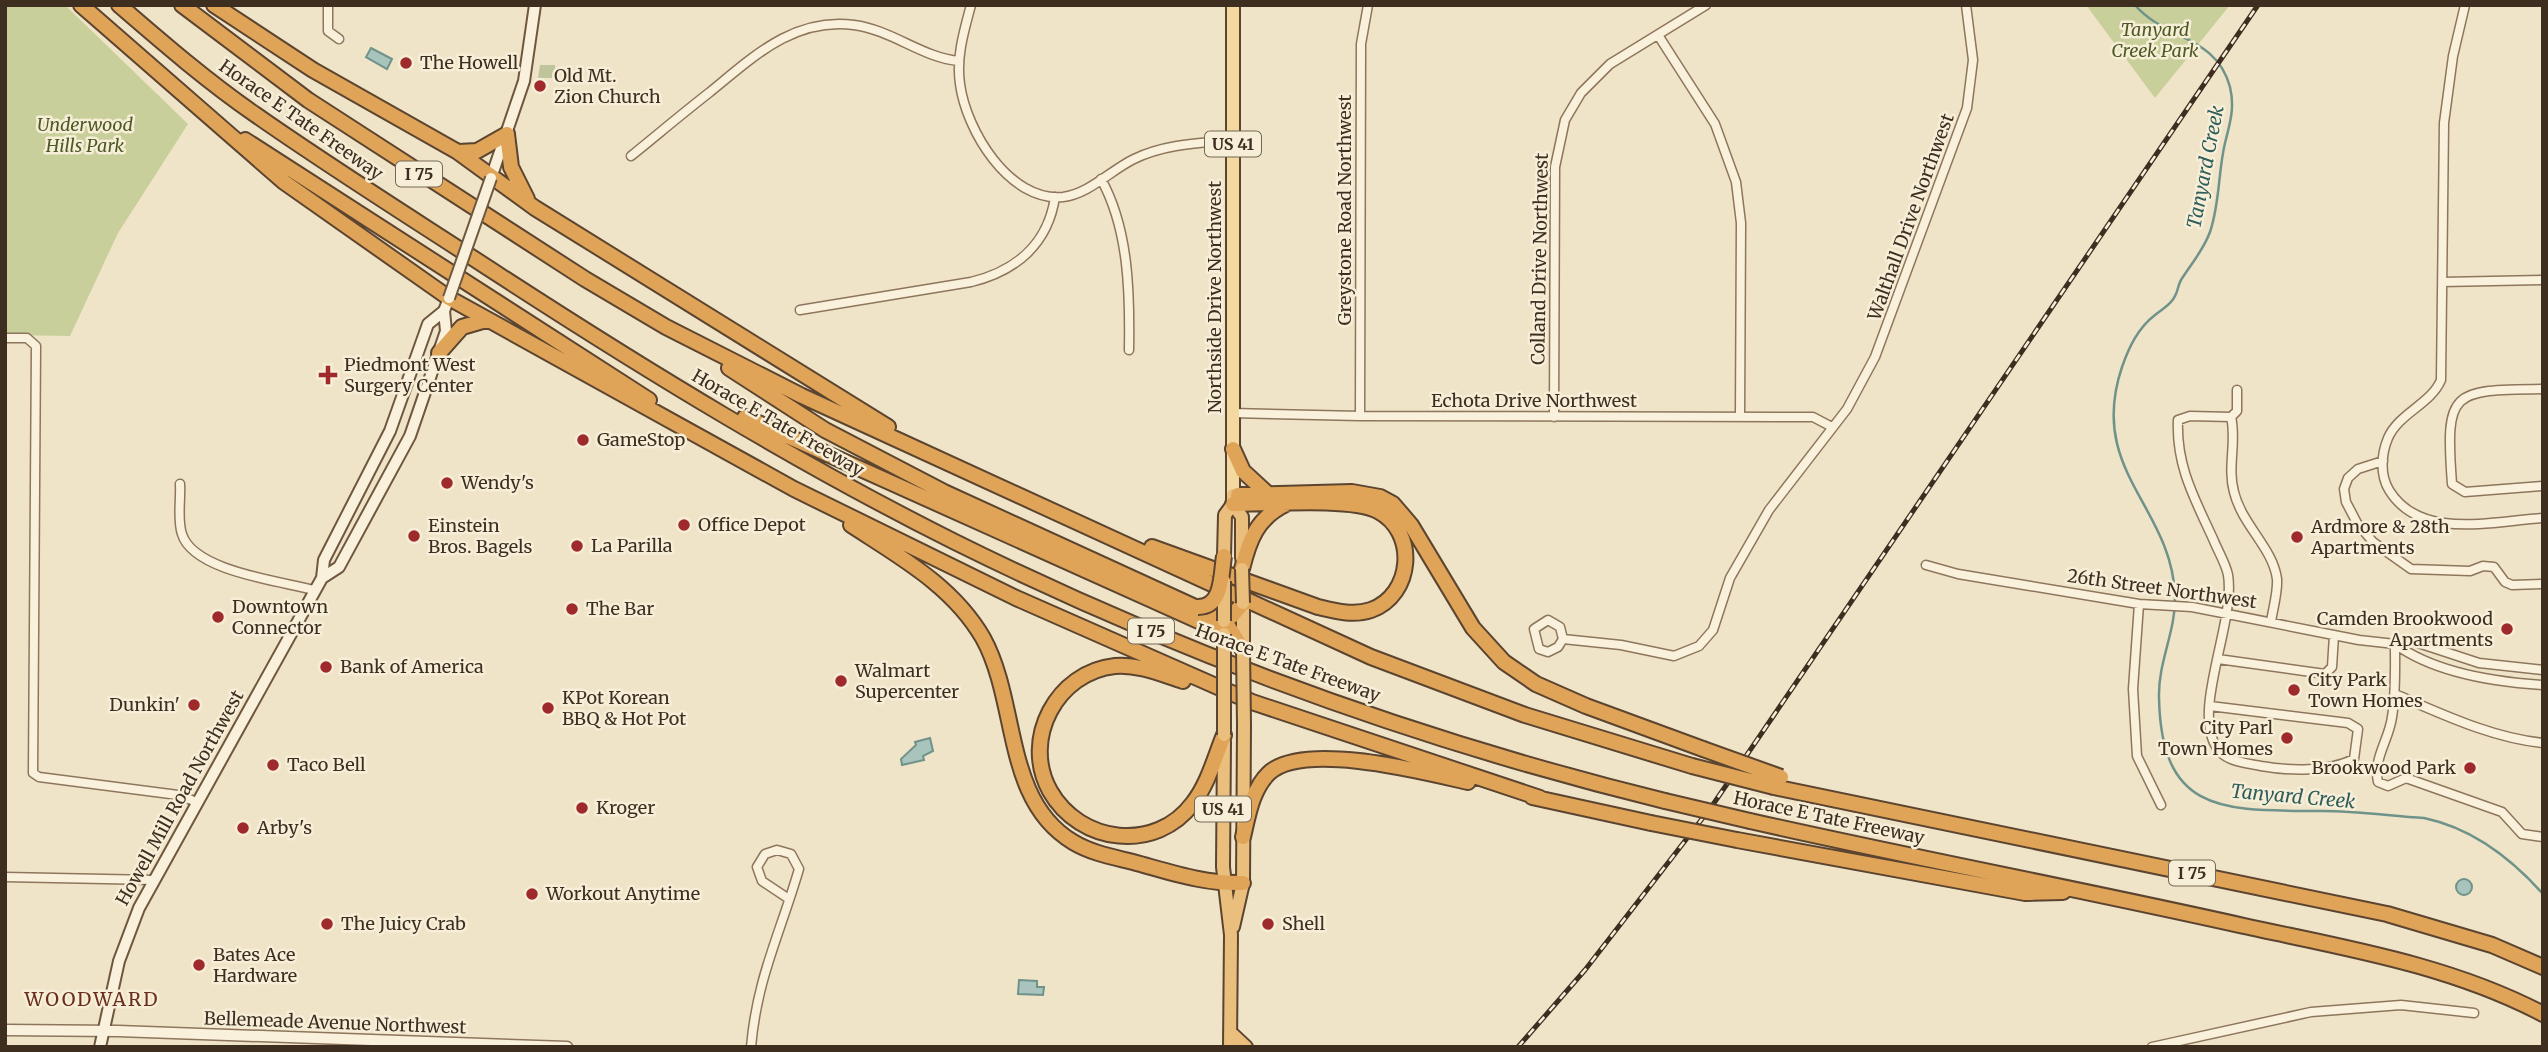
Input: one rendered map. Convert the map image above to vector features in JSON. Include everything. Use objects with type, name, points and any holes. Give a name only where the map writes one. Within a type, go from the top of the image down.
[{"type":"highway","points":[[81,5],[284,182],[446,304],[486,320],[794,489],[1016,598],[1252,702]]},
{"type":"highway","name":"Horace E Tate Freeway","points":[[119,5],[254,114],[580,328],[671,383],[816,469],[958,543],[1213,657],[1439,738],[1665,801],[2390,958],[2487,989],[2543,1014]]},
{"type":"highway","name":"Horace E Tate Freeway","points":[[182,5],[259,66],[352,131],[585,279],[666,327],[802,396],[1371,657],[1525,715],[1692,766],[1778,782],[1835,800],[2387,914],[2479,940],[2543,967]]},
{"type":"highway","points":[[214,5],[313,70],[458,152],[535,208],[697,311],[949,464]]},
{"type":"highway","points":[[201,110],[755,467]]},
{"type":"highway","points":[[458,152],[477,151],[507,134],[515,179],[535,208]]},
{"type":"highway","points":[[439,353],[461,327],[486,320]]},
{"type":"highway","points":[[666,327],[825,430],[944,492],[1198,607],[1243,650]]},
{"type":"highway","points":[[671,383],[831,457],[1220,627]]},
{"type":"highway","points":[[1233,449],[1243,471],[1268,494]]},
{"type":"highway","points":[[794,489],[931,579],[964,611],[984,640],[997,669],[1028,792],[1040,813],[1056,830],[1094,852],[1207,882],[1242,883]]},
{"type":"highway","points":[[1233,500],[1268,494],[1366,493],[1393,504],[1411,525],[1473,628],[1504,662],[1536,684],[1586,706],[1703,749],[1778,782]]},
{"type":"highway","points":[[1036,504],[1318,607],[1353,613],[1368,611],[1381,605],[1395,592],[1404,575],[1406,555],[1400,535],[1386,516],[1364,506],[1233,500]]},
{"type":"highway","name":"Northside Drive Northwest","points":[[1230,1047],[1231,935],[1223,883],[1224,735],[1220,627],[1225,515],[1233,500]]},
{"type":"highway","name":"Northside Drive Northwest","points":[[1233,500],[1242,517],[1244,551]]},
{"type":"highway","points":[[1242,569],[1244,551],[1254,531],[1265,517],[1287,504]]},
{"type":"highway","points":[[1198,607],[1207,606],[1215,600],[1224,550]]},
{"type":"highway","name":"Northside Drive Northwest","points":[[1231,935],[1242,883],[1242,569]]},
{"type":"highway","points":[[1220,627],[1243,603]]},
{"type":"highway","points":[[1224,735],[1194,803],[1181,816],[1148,834],[1110,835],[1076,820],[1060,806],[1043,773],[1040,738],[1050,710],[1076,681],[1113,667],[1140,668],[1252,702],[1540,798]]},
{"type":"highway","points":[[1243,837],[1249,811],[1262,780],[1270,772],[1293,761],[1320,759],[1386,765],[1651,823],[2025,893],[2086,891]]},
{"type":"highway","points":[[1230,1032],[1246,1047]]},
{"type":"main road","name":"Howell Mill Road Northwest","points":[[100,1047],[127,932],[314,590],[322,578],[339,566],[410,436],[446,331],[446,304],[524,81],[535,5]]},
{"type":"main road","name":"Northside Drive Northwest","points":[[1233,5],[1233,500]]},
{"type":"main road","name":"Howell Mill Road Northwest","points":[[322,578],[324,560],[390,430],[428,324],[446,304]]},
{"type":"street","points":[[328,5],[328,31],[339,40]]},
{"type":"street","points":[[971,5],[959,61],[964,106],[986,152],[1018,182],[1040,194],[1055,197],[1077,193],[1132,160],[1161,149],[1233,140]]},
{"type":"street","name":"Greystone Road Northwest","points":[[1360,416],[1361,44],[1368,5]]},
{"type":"street","name":"Colland Drive Northwest","points":[[1554,417],[1555,167],[1559,136],[1572,106],[1590,82],[1610,64],[1706,5]]},
{"type":"street","name":"Walthall Drive Northwest","points":[[1563,639],[1621,645],[1665,656],[1683,654],[1699,646],[1713,630],[1730,578],[1769,510],[1832,427],[1871,366],[1960,133],[1970,92],[1973,60],[1966,5]]},
{"type":"street","points":[[2465,5],[2453,56],[2444,123],[2441,380],[2435,390],[2396,425],[2388,438],[2383,461],[2386,484],[2406,509],[2425,520],[2445,524],[2543,518]]},
{"type":"street","points":[[631,156],[763,48],[804,29],[822,24],[874,28],[938,57],[959,61]]},
{"type":"street","points":[[1658,35],[1715,124],[1737,182],[1741,223],[1740,417]]},
{"type":"street","points":[[1101,179],[1112,201],[1126,265],[1129,350]]},
{"type":"street","points":[[800,310],[971,282],[998,274],[1021,259],[1040,241],[1050,222],[1055,197]]},
{"type":"street","points":[[2442,282],[2543,280]]},
{"type":"street","points":[[5,338],[33,341],[36,346],[33,773],[39,777],[178,795],[197,802]]},
{"type":"street","points":[[2210,706],[2348,723],[2358,729],[2354,759],[2337,768],[2270,768],[2229,758],[2218,750],[2210,734],[2210,706],[2226,613],[2228,574],[2181,468],[2177,440],[2178,420],[2190,416],[2231,417],[2237,411],[2237,390]]},
{"type":"street","points":[[2543,390],[2482,390],[2463,398],[2451,415],[2448,431],[2452,484],[2465,492],[2543,486]]},
{"type":"street","name":"Echota Drive Northwest","points":[[1232,413],[1360,416],[1813,417],[1832,427]]},
{"type":"street","points":[[2231,417],[2234,429],[2230,448],[2234,495],[2251,530],[2273,563],[2277,581],[2271,622]]},
{"type":"street","points":[[2383,461],[2358,469],[2348,478],[2344,489],[2346,502],[2357,523],[2382,551],[2411,569],[2470,571],[2483,566],[2494,566],[2505,582],[2512,585],[2543,584]]},
{"type":"street","points":[[180,484],[182,535],[198,557],[219,566],[314,590]]},
{"type":"street","name":"26th Street Northwest","points":[[1926,565],[1958,574],[2139,604],[2192,607],[2395,645],[2412,641],[2479,663],[2543,670]]},
{"type":"street","points":[[2139,604],[2133,689],[2137,756],[2161,805]]},
{"type":"street","points":[[2218,659],[2325,674],[2332,667],[2334,635]]},
{"type":"street","points":[[2395,645],[2392,722],[2375,768],[2378,782],[2388,786],[2406,778],[2501,812],[2522,834],[2543,837]]},
{"type":"street","name":"26th Street Northwest","points":[[2395,645],[2411,656],[2456,671],[2482,678],[2543,685]]},
{"type":"street","points":[[2395,694],[2453,719],[2524,741],[2543,743]]},
{"type":"street","points":[[751,1047],[762,976],[789,899],[799,869],[791,854],[778,850],[765,854],[757,867],[762,881],[789,899]]},
{"type":"street","points":[[5,877],[154,880]]},
{"type":"street","points":[[2152,1047],[2311,1012],[2400,1005],[2474,1013]]},
{"type":"street","name":"Bellemeade Avenue Northwest","points":[[5,1030],[102,1030],[567,1047]]},
{"type":"green space","name":"Underwood Hills Park","points":[[5,5],[65,5],[188,124],[118,233],[70,336],[5,335]]},
{"type":"green space","name":"Tanyard Creek Park","points":[[2086,5],[2230,5],[2155,98]]},
{"type":"green space","points":[[540,65],[555,65],[555,78],[538,78]]},
{"type":"water","points":[[371,48],[392,59],[387,69],[366,57]]},
{"type":"water","points":[[930,738],[933,751],[923,756],[924,760],[902,765],[901,759],[916,745],[915,742]]},
{"type":"water","points":[[2461,879],[2467,879],[2472,887],[2470,893],[2461,895],[2456,890],[2456,884]]},
{"type":"water","points":[[1019,980],[1037,981],[1037,987],[1044,987],[1043,995],[1018,994]]},
{"type":"waterway","name":"Tanyard Creek","points":[[2135,5],[2147,17],[2214,57],[2230,87],[2232,102],[2216,210],[2210,232],[2181,280],[2173,299],[2149,320],[2135,338],[2122,367],[2114,403],[2115,434],[2123,461],[2161,537],[2170,565],[2175,596],[2173,622],[2159,684],[2163,736],[2172,765],[2186,786],[2206,799],[2229,806],[2257,810],[2335,811],[2424,818],[2442,823],[2490,846],[2518,868],[2543,894]]},
{"type":"railway","points":[[1518,1047],[1585,970],[1712,806],[2258,5]]},
{"type":"place","name":"The Howell","points":[[406,63]]},
{"type":"place","name":"Old Mt. Zion Church","points":[[540,86]]},
{"type":"place","name":"Piedmont West Surgery Center","points":[[328,375]]},
{"type":"place","name":"GameStop","points":[[583,440]]},
{"type":"place","name":"Wendy's","points":[[447,483]]},
{"type":"place","name":"Office Depot","points":[[684,525]]},
{"type":"place","name":"Einstein Bros. Bagels","points":[[414,536]]},
{"type":"place","name":"Ardmore & 28th Apartments","points":[[2297,537]]},
{"type":"place","name":"La Parilla","points":[[577,546]]},
{"type":"place","name":"The Bar","points":[[572,609]]},
{"type":"place","name":"Downtown Connector","points":[[218,617]]},
{"type":"place","name":"Camden Brookwood Apartments","points":[[2507,629]]},
{"type":"place","name":"Bank of America","points":[[326,667]]},
{"type":"place","name":"Walmart Supercenter","points":[[841,681]]},
{"type":"place","name":"City Park Town Homes","points":[[2294,690]]},
{"type":"place","name":"Dunkin'","points":[[194,705]]},
{"type":"place","name":"KPot Korean BBQ & Hot Pot","points":[[548,708]]},
{"type":"place","name":"City Parl Town Homes","points":[[2287,738]]},
{"type":"place","name":"Taco Bell","points":[[273,765]]},
{"type":"place","name":"Brookwood Park","points":[[2470,768]]},
{"type":"place","name":"Kroger","points":[[582,808]]},
{"type":"place","name":"Arby's","points":[[243,828]]},
{"type":"place","name":"Workout Anytime","points":[[532,894]]},
{"type":"place","name":"The Juicy Crab","points":[[327,924]]},
{"type":"place","name":"Shell","points":[[1268,924]]},
{"type":"place","name":"Bates Ace Hardware","points":[[199,965]]},
{"type":"district","name":"WOODWARD","points":[[92,999]]}]
